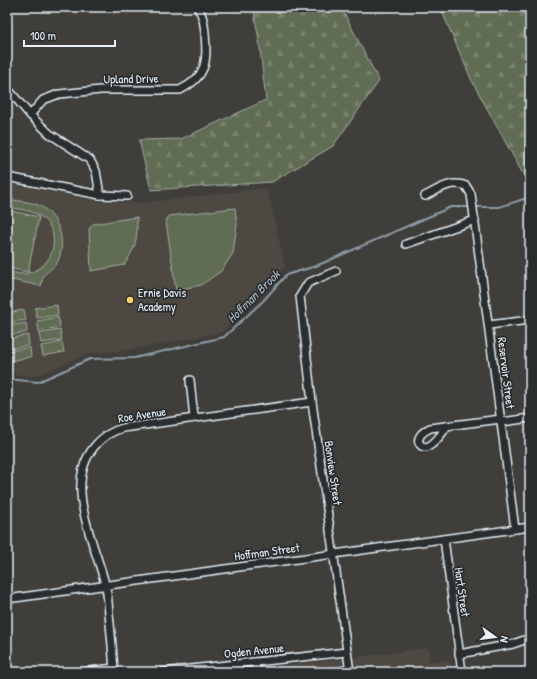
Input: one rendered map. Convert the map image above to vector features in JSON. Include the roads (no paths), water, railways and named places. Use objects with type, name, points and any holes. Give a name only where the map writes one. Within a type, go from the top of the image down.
[{"type":"street","name":"Upland Drive","points":[[30,115],[43,100],[59,94],[100,90],[180,90],[196,80],[206,59],[204,25],[200,11],[197,7]]},
{"type":"street","points":[[7,88],[30,115],[50,134],[90,160],[96,171],[100,194]]},
{"type":"street","points":[[7,177],[100,194],[127,196]]},
{"type":"street","name":"Reservoir Street","points":[[425,196],[446,185],[457,183],[468,188],[473,201],[515,529]]},
{"type":"street","points":[[406,244],[476,220]]},
{"type":"street","name":"Bonview Street","points":[[336,271],[308,283],[300,296],[312,402],[350,671]]},
{"type":"street","points":[[489,325],[530,320]]},
{"type":"street","points":[[190,380],[194,418]]},
{"type":"street","name":"Roe Avenue","points":[[114,670],[106,586],[83,508],[81,475],[90,451],[99,440],[109,433],[117,430],[312,402]]},
{"type":"street","points":[[447,426],[437,439],[428,447],[423,447],[420,444],[420,436],[424,431],[430,428],[436,427],[530,418]]},
{"type":"street","name":"Hoffman Street","points":[[7,599],[530,527]]},
{"type":"street","name":"Hart Street","points":[[444,539],[462,672]]},
{"type":"street","points":[[460,654],[512,644],[530,638]]},
{"type":"street","name":"Ogden Avenue","points":[[163,672],[194,670],[347,652]]},
{"type":"street","points":[[256,662],[257,672]]},
{"type":"street","points":[[83,672],[114,670]]},
{"type":"street","points":[[332,672],[350,671]]},
{"type":"waterway","name":"Hoffman Brook","points":[[475,207],[499,207],[530,197]]},
{"type":"waterway","name":"Hoffman Brook","points":[[7,379],[38,382],[90,359],[134,358],[224,337],[263,301],[286,275],[316,266],[451,207],[470,207]]},
{"type":"place","name":"Ernie Davis Academy","points":[[130,300]]}]
